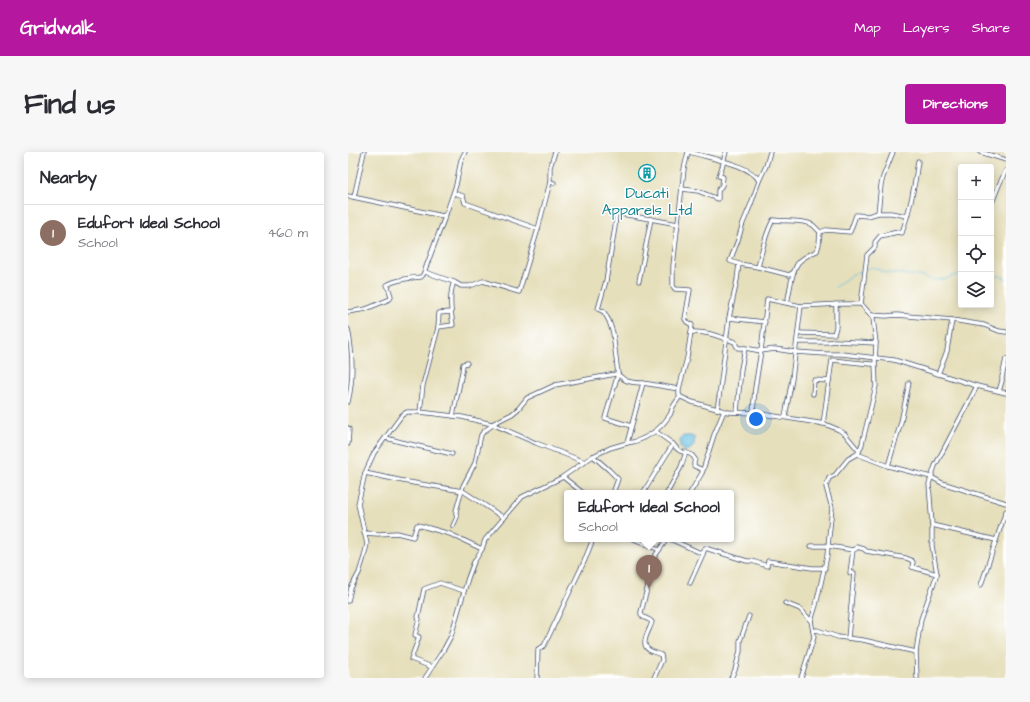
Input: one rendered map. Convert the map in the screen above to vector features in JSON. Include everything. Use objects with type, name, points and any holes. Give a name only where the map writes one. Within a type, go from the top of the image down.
[{"type":"street","points":[[354,197],[364,152]]},
{"type":"street","points":[[348,312],[366,309],[387,301],[391,296],[388,287],[389,283],[421,277],[425,272],[454,193],[461,160],[465,152]]},
{"type":"street","points":[[425,272],[461,286],[470,286],[483,281],[518,292],[552,182],[550,167],[555,152]]},
{"type":"street","points":[[425,678],[451,636],[474,562],[482,549],[485,540],[522,498],[564,476],[593,456],[610,448],[635,442],[646,437],[655,431],[671,414],[673,407],[680,396],[692,325],[685,319],[690,290],[675,289],[673,286],[673,266],[684,169],[689,152],[724,161],[750,172],[755,175],[759,181]]},
{"type":"street","points":[[682,190],[698,190],[718,199],[718,191],[722,185],[723,177],[719,176],[726,152]]},
{"type":"street","points":[[770,152],[766,166],[742,223],[738,240],[730,261],[790,275],[794,272]]},
{"type":"street","points":[[878,213],[881,185],[893,152]]},
{"type":"street","points":[[980,152],[1006,160]]},
{"type":"street","points":[[861,304],[867,255],[875,247],[875,242],[880,236],[898,232],[902,233],[916,176],[918,161]]},
{"type":"street","points":[[993,200],[1006,170]]},
{"type":"street","points":[[454,193],[463,196],[464,203],[538,229]]},
{"type":"street","points":[[348,196],[443,216],[446,214]]},
{"type":"street","points":[[631,426],[604,418],[618,374],[613,333],[604,312],[598,309],[606,281],[616,213],[678,224]]},
{"type":"street","points":[[820,232],[826,230],[850,232],[856,215],[868,216],[878,213],[891,213],[907,216]]},
{"type":"street","points":[[639,281],[651,219]]},
{"type":"street","points":[[758,267],[766,236],[773,220],[783,222],[795,221],[813,225],[820,232],[819,244],[816,251],[809,254],[797,264],[787,302]]},
{"type":"street","points":[[717,409],[729,318],[739,264]]},
{"type":"street","points":[[438,327],[453,325],[451,312],[451,289],[454,282]]},
{"type":"street","points":[[753,413],[767,299],[801,306],[861,304],[873,318],[876,343],[876,386],[862,444],[858,453],[848,459],[834,475],[829,478],[826,487],[832,508],[828,556],[811,621],[814,637],[801,678]]},
{"type":"street","points":[[798,333],[834,334],[836,327],[836,304]]},
{"type":"street","points":[[785,417],[792,378],[801,306]]},
{"type":"street","points":[[420,412],[423,385],[438,327],[439,313],[451,312]]},
{"type":"street","points":[[871,315],[952,320],[984,325],[1006,332]]},
{"type":"street","points":[[729,318],[765,322]]},
{"type":"street","points":[[938,374],[947,351],[952,320]]},
{"type":"street","points":[[348,329],[352,360],[351,390],[348,402]]},
{"type":"street","points":[[691,332],[708,333],[735,342],[738,348],[761,351],[775,349],[795,352],[842,354],[894,360],[977,386],[1006,393]]},
{"type":"street","points":[[797,342],[835,341],[876,343]]},
{"type":"street","points":[[737,412],[741,368],[745,348]]},
{"type":"street","points":[[999,391],[1006,359]]},
{"type":"street","points":[[823,424],[832,360],[875,364]]},
{"type":"street","points":[[453,416],[463,364],[467,363]]},
{"type":"street","points":[[453,526],[457,517],[455,514],[462,491],[468,475],[475,463],[481,435],[492,424],[512,414],[528,398],[555,384],[616,374],[634,383],[680,389]]},
{"type":"street","points":[[813,394],[814,380],[829,382]]},
{"type":"street","points":[[627,443],[643,383]]},
{"type":"street","points":[[888,466],[901,422],[909,383]]},
{"type":"street","points":[[917,678],[916,652],[921,619],[937,574],[932,546],[929,484],[935,466],[977,386]]},
{"type":"street","points":[[680,396],[692,402],[717,409],[785,417],[823,424],[845,434],[858,453],[888,466],[931,478],[942,483],[1006,503]]},
{"type":"street","points":[[692,490],[703,470],[724,410]]},
{"type":"street","points":[[348,601],[351,588],[359,573],[366,544],[358,504],[365,473],[374,453],[402,415],[407,412],[462,417],[492,424],[585,462]]},
{"type":"street","points":[[348,428],[348,444]]},
{"type":"street","points":[[655,431],[679,450],[694,456],[694,466],[703,470]]},
{"type":"street","points":[[386,438],[452,454]]},
{"type":"street","points":[[645,490],[673,444]]},
{"type":"street","points":[[669,490],[681,467],[686,452]]},
{"type":"street","points":[[593,456],[618,479],[614,490]]},
{"type":"street","points":[[365,473],[462,491],[504,518]]},
{"type":"street","points":[[564,476],[580,490]]},
{"type":"street","points":[[981,585],[1006,511]]},
{"type":"street","points":[[364,533],[397,533],[413,537],[418,525],[450,534],[482,549]]},
{"type":"street","points":[[932,525],[996,540]]},
{"type":"street","points":[[537,678],[538,649],[544,646],[584,562],[592,542]]},
{"type":"street","points":[[641,542],[659,550]]},
{"type":"street","points":[[654,678],[662,660],[661,655],[649,650],[646,647],[645,640],[652,622],[651,620],[643,618],[641,614],[654,559],[665,542]]},
{"type":"street","points":[[677,542],[703,554]]},
{"type":"street","points":[[811,546],[828,546],[853,550],[857,547],[866,551],[906,558],[911,560],[912,567],[937,574]]},
{"type":"street","points":[[690,583],[705,548],[767,566],[768,561],[812,568],[825,568]]},
{"type":"street","points":[[848,638],[854,573],[850,573],[853,550]]},
{"type":"street","points":[[432,667],[411,659],[419,636],[415,635],[424,590],[440,583],[464,591]]},
{"type":"street","points":[[785,603],[800,609],[811,621]]},
{"type":"street","points":[[731,678],[735,670],[740,651],[740,641],[749,616]]},
{"type":"street","points":[[813,631],[817,630],[838,637],[863,640],[916,652]]},
{"type":"water","points":[[683,436],[691,436],[695,438],[694,445],[690,450],[680,448],[680,441]]},
{"type":"waterway","points":[[867,269],[873,267],[886,273],[925,277],[932,280],[946,279],[958,275]]},
{"type":"waterway","points":[[835,287],[851,275],[864,270]]},
{"type":"waterway","points":[[994,275],[1001,276],[1006,279]]},
{"type":"place","name":"Ducati Apparels Ltd","points":[[647,173]]},
{"type":"place","name":"Edufort Ideal School","points":[[649,588]]}]
